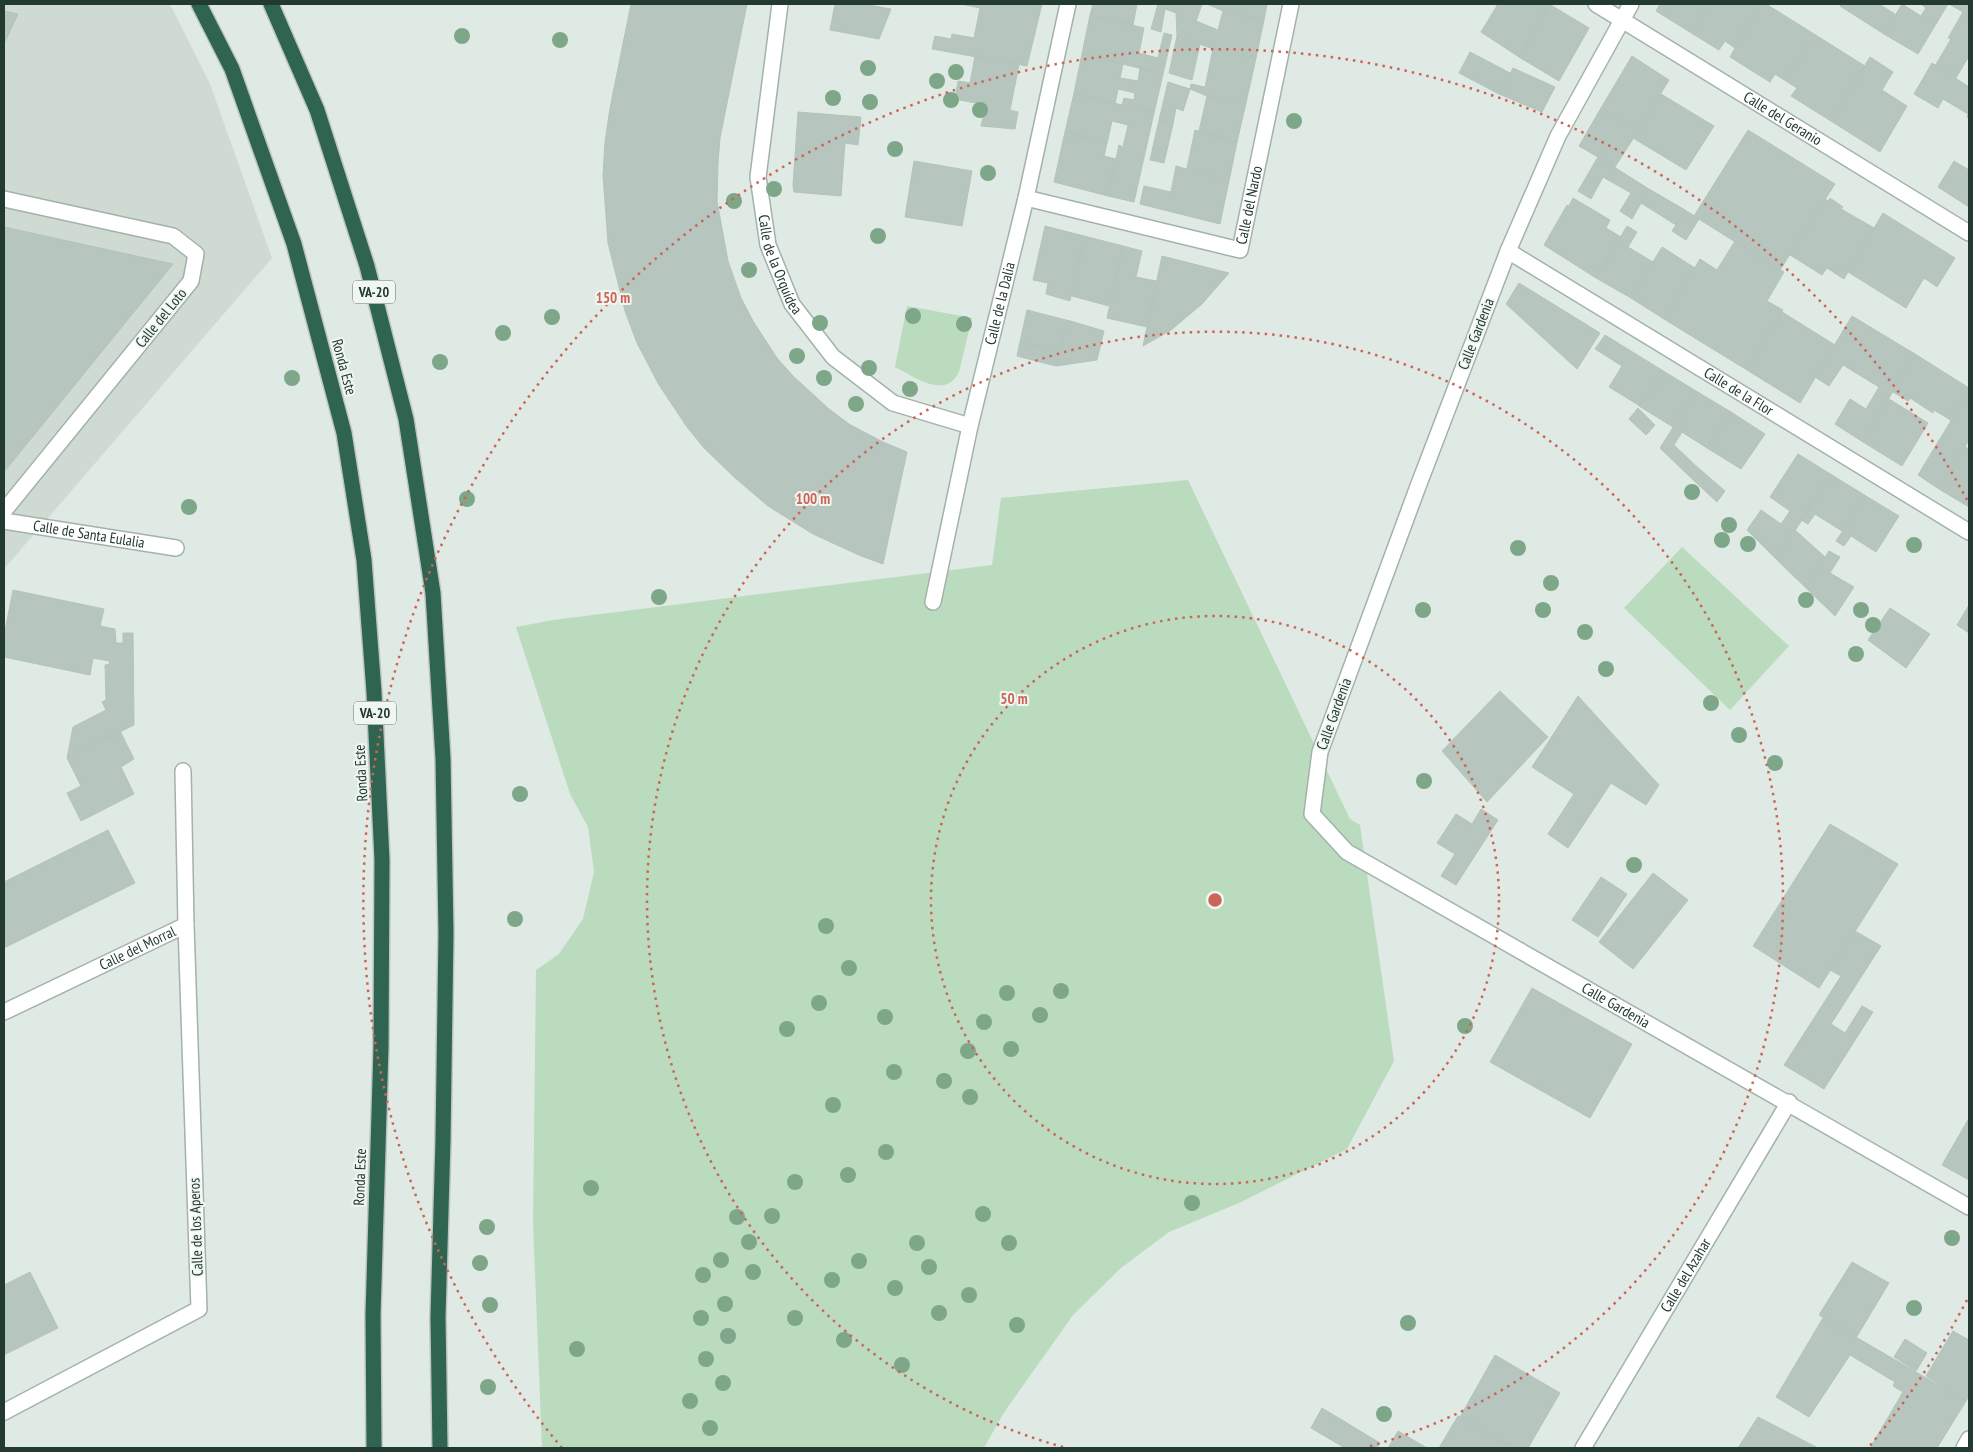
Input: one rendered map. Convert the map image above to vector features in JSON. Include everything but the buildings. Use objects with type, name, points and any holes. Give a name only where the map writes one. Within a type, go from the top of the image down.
[{"type":"highway","name":"Ronda Este","points":[[199,4],[232,69],[294,244],[344,433],[364,560],[374,692],[382,860],[381,1047],[373,1315],[374,1448]]},
{"type":"highway","name":"VA-20","points":[[271,4],[317,110],[367,266],[406,419],[433,593],[443,759],[446,933],[438,1317],[440,1448]]},
{"type":"street","name":"Calle de la Orquídea","points":[[780,4],[758,177],[768,245],[792,304],[833,357],[893,403],[970,426]]},
{"type":"street","name":"Calle de la Dalia","points":[[934,602],[970,426],[1026,198],[1068,4]]},
{"type":"street","name":"Calle del Nardo","points":[[1026,198],[1240,250],[1291,4]]},
{"type":"street","name":"Calle del Geranio","points":[[1596,4],[1969,233]]},
{"type":"street","name":"Calle Gardenia","points":[[1631,4],[1558,136],[1508,252],[1417,489],[1320,752],[1312,814],[1347,852],[1969,1206]]},
{"type":"street","name":"Calle del Loto","points":[[4,199],[173,236],[196,254],[191,281],[4,511]]},
{"type":"street","name":"Calle de la Flor","points":[[1508,252],[1969,532]]},
{"type":"street","name":"Calle de Santa Eulalia","points":[[4,521],[176,548]]},
{"type":"street","name":"Calle del Morral","points":[[4,1012],[186,925],[182,771]]},
{"type":"street","name":"Calle de los Aperos","points":[[4,1412],[199,1309],[186,925]]},
{"type":"street","name":"Calle del Azahar","points":[[1583,1448],[1789,1102]]},
{"type":"street","points":[[1964,1448],[1969,1439]]},
{"type":"shaded area","points":[[4,4],[170,4],[210,84],[272,258],[4,569]]},
{"type":"green space","points":[[907,306],[972,318],[959,372],[953,380],[946,384],[929,384],[895,367]]},
{"type":"green space","points":[[1188,480],[1350,819],[1360,825],[1394,1061],[1347,1149],[1239,1203],[1169,1232],[1121,1268],[1073,1315],[1003,1414],[984,1448],[542,1448],[533,1223],[536,970],[559,954],[583,919],[594,872],[588,827],[570,794],[516,627],[553,620],[992,565],[1001,498]]},
{"type":"green space","points":[[1682,547],[1789,646],[1730,710],[1624,608]]}]
